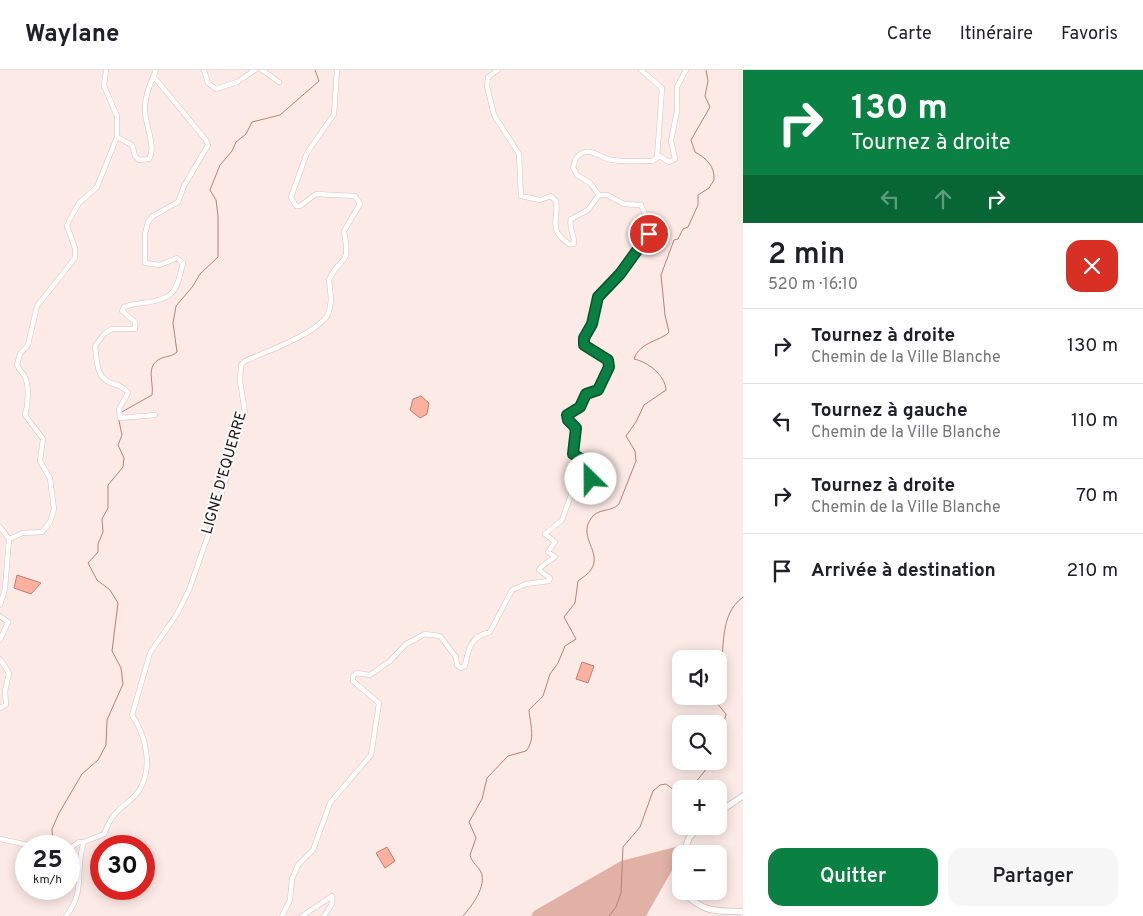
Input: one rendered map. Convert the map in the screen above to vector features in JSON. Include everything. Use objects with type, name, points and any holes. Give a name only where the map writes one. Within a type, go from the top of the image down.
[{"type":"main road","points":[[727,807],[743,796]]},
{"type":"main road","points":[[692,900],[706,909],[743,912]]},
{"type":"street","points":[[9,539],[23,533],[42,532],[50,522],[54,509],[50,478],[40,461],[43,438],[24,416],[28,408],[27,391],[24,376],[17,365],[20,354],[28,345],[38,306],[74,258],[75,248],[67,226],[69,221],[79,203],[97,187],[117,137],[117,116],[104,86],[106,70]]},
{"type":"street","points":[[117,137],[132,145],[136,159],[149,159],[153,147],[147,131],[146,95],[156,70]]},
{"type":"street","points":[[204,70],[212,88],[219,90],[256,70]]},
{"type":"street","points":[[262,70],[279,82]]},
{"type":"street","name":"LIGNE D'EQUERRE","points":[[84,842],[104,834],[114,814],[140,790],[146,752],[145,739],[132,716],[134,705],[150,653],[177,614],[189,590],[217,510],[245,413],[240,380],[241,365],[245,361],[316,328],[328,313],[331,298],[329,280],[346,257],[348,251],[344,231],[360,204],[355,196],[316,194],[300,206],[296,206],[291,197],[307,153],[334,114],[337,70]]},
{"type":"street","points":[[498,70],[488,77],[487,86],[494,115],[519,154],[521,196],[540,200],[551,196],[556,201],[554,227],[560,238],[569,244],[574,244],[575,240],[569,224],[571,219],[588,210],[599,196]]},
{"type":"street","points":[[599,196],[590,182],[575,173],[574,163],[579,155],[588,151],[596,152],[610,160],[633,161],[652,160],[658,155],[662,88],[641,70]]},
{"type":"street","points":[[658,155],[669,162],[675,159],[671,140],[677,112],[677,87],[686,70]]},
{"type":"street","points":[[154,77],[206,140],[208,146],[184,186],[178,202],[153,216],[145,234],[145,263],[160,265],[177,258],[183,263],[178,284],[172,294],[159,301],[124,307],[122,311],[135,322],[135,329],[112,329],[104,334],[95,346],[100,374],[103,379],[118,385],[128,393],[119,409],[120,418],[155,415]]},
{"type":"street","points":[[282,916],[290,900],[292,879],[298,864],[312,850],[330,803],[371,755],[379,703],[353,681],[352,676],[357,673],[370,675],[390,661],[406,644],[425,634],[440,636],[456,657],[457,665],[461,668],[465,666],[468,647],[482,634],[490,632],[512,590],[526,584],[549,581],[550,578],[540,570],[542,566],[555,557],[548,552],[555,542],[545,534],[562,520],[570,495],[590,482],[593,472],[588,462],[573,454],[576,428],[568,420],[567,415],[580,407],[586,394],[598,390],[609,367],[608,360],[584,345],[584,338],[592,324],[598,297],[620,274],[649,234],[646,216],[640,205],[624,204],[612,197],[599,196]]},
{"type":"street","points":[[0,527],[9,539],[5,589],[0,604]]},
{"type":"street","points":[[0,616],[8,622],[0,640]]},
{"type":"street","points":[[0,659],[9,673],[5,691],[6,705],[0,708]]},
{"type":"street","points":[[0,839],[15,842]]},
{"type":"street","points":[[66,916],[76,900],[81,878],[80,854],[84,842],[80,842]]},
{"type":"street","points":[[302,916],[332,896],[332,904],[324,916]]},
{"type":"shaded area","points":[[421,396],[429,403],[427,414],[420,418],[410,410],[413,399]]},
{"type":"shaded area","points":[[17,575],[41,583],[31,594],[14,588]]},
{"type":"shaded area","points":[[582,662],[594,666],[588,683],[576,679]]},
{"type":"shaded area","points":[[387,847],[395,861],[385,868],[376,853]]},
{"type":"shaded area","points":[[672,848],[672,870],[646,916],[531,916],[534,911],[621,861]]},
{"type":"waterway","points":[[120,413],[152,395],[151,371],[154,363],[177,352],[173,323],[176,306],[193,286],[200,274],[218,257],[218,216],[216,200],[210,190],[220,165],[232,151],[236,142],[246,134],[252,122],[280,115],[319,81],[315,70]]},
{"type":"waterway","points":[[463,916],[474,901],[482,883],[481,872],[470,855],[476,838],[469,822],[482,799],[487,778],[508,756],[526,751],[531,742],[532,731],[529,710],[543,696],[550,674],[558,663],[565,646],[576,639],[564,617],[575,603],[578,581],[589,572],[594,562],[587,526],[596,513],[616,507],[619,504],[636,461],[635,451],[626,436],[636,422],[644,405],[666,390],[663,379],[655,370],[645,363],[634,359],[637,353],[646,345],[669,332],[665,315],[661,275],[674,240],[678,239],[683,229],[688,227],[698,205],[698,195],[709,188],[714,180],[711,167],[703,157],[695,152],[691,140],[710,107],[705,96],[708,81],[706,70]]},
{"type":"waterway","points":[[52,835],[52,829],[59,813],[82,774],[98,760],[106,745],[107,720],[123,684],[121,668],[112,651],[118,603],[110,590],[97,580],[88,563],[98,552],[98,544],[103,532],[102,519],[108,508],[108,485],[123,467],[124,458],[118,445],[122,435],[118,416]]},
{"type":"waterway","points":[[722,650],[726,623],[735,604],[743,597]]},
{"type":"waterway","points":[[718,705],[726,715]]},
{"type":"waterway","points":[[697,780],[706,770]]},
{"type":"waterway","points":[[609,916],[616,907],[621,893],[623,847],[640,827],[653,791],[660,785],[666,784],[672,788]]},
{"type":"route","points":[[591,479],[593,472],[591,465],[573,454],[572,449],[577,432],[576,428],[568,420],[567,415],[580,407],[586,394],[598,390],[602,385],[609,363],[608,360],[588,349],[583,341],[592,324],[598,297],[620,274],[649,234]]}]
